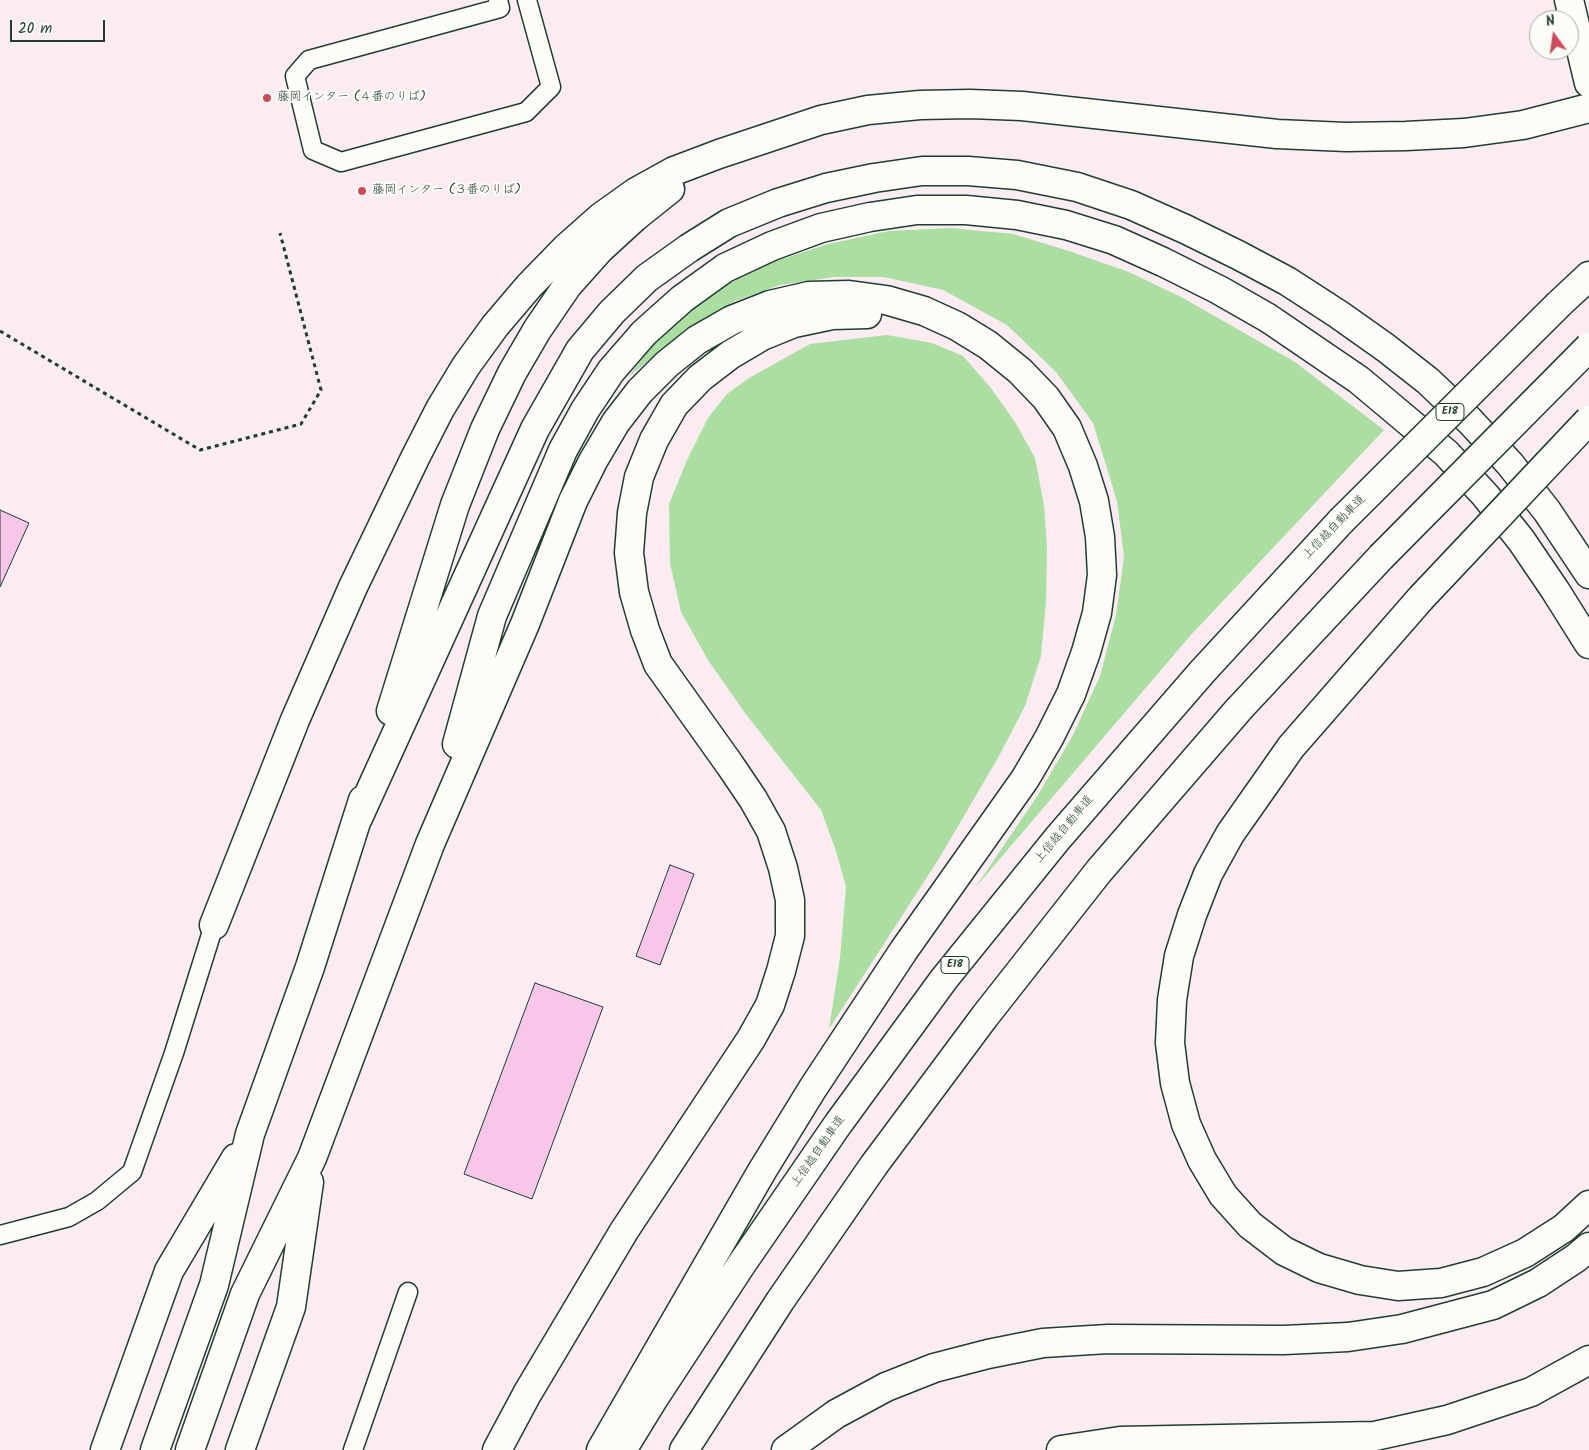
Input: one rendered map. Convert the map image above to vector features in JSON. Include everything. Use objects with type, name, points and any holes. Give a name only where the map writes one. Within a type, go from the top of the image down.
[{"type":"main road","points":[[1569,0],[1589,83]]},
{"type":"main road","points":[[214,925],[295,720],[353,587],[440,409],[466,366],[495,326],[529,286],[600,217],[636,192],[674,171],[821,120],[868,110],[920,105],[1022,106],[1277,134],[1346,137],[1464,133],[1523,124],[1589,108]]},
{"type":"main road","points":[[155,1450],[214,1284],[250,1134],[310,967],[454,505],[485,429],[512,373],[537,330],[567,286],[600,249],[635,217],[673,187],[715,162],[771,136]]},
{"type":"main road","points":[[358,818],[535,429],[580,350],[612,312],[647,278],[689,248],[729,223],[778,203],[810,193],[874,178],[922,171],[968,171],[1017,175],[1077,187],[1131,205],[1238,254],[1338,314],[1428,381],[1470,421],[1510,464],[1547,511],[1589,574]]},
{"type":"main road","points":[[430,844],[492,616],[563,450],[585,410],[611,371],[644,333],[682,299],[725,268],[772,246],[821,228],[870,217],[917,210],[966,210],[1017,215],[1066,225],[1114,240],[1163,262],[1219,290],[1268,318],[1359,380],[1446,453],[1485,495],[1521,540],[1589,644]]},
{"type":"main road","name":"上信越自動車道","points":[[622,1450],[741,1265],[838,1124],[944,979],[1058,838],[1202,672],[1341,521],[1589,276]]},
{"type":"main road","points":[[190,1450],[246,1294],[312,1158],[430,844],[525,624],[573,501],[593,461],[616,422],[640,391],[666,364],[697,340],[732,320],[770,305],[809,296],[849,295],[886,300],[924,311],[957,326],[988,345],[1020,371],[1046,398],[1067,428],[1083,466],[1094,501],[1100,537],[1102,575],[1096,614],[1086,652],[1071,694],[1030,771],[904,950],[813,1088],[752,1188],[601,1450]]},
{"type":"main road","points":[[497,1450],[527,1394],[624,1231],[751,1039],[770,1005],[782,971],[790,936],[790,900],[783,868],[771,831],[753,799],[730,765],[658,664],[644,630],[634,592],[629,553],[639,477],[654,440],[674,404],[700,378],[730,355],[762,336],[794,324],[832,315],[909,316],[957,326]]},
{"type":"main road","points":[[684,1450],[780,1301],[858,1189],[985,1016],[1099,871],[1239,709],[1381,556],[1589,347]]},
{"type":"main road","points":[[1589,420],[1421,598],[1291,747],[1230,834],[1208,874],[1179,956],[1172,1000],[1171,1051],[1175,1083],[1186,1124],[1202,1160],[1222,1194],[1250,1225],[1284,1251],[1319,1268],[1360,1280],[1398,1286],[1441,1283],[1483,1272],[1525,1254],[1564,1228],[1589,1206]]},
{"type":"main road","points":[[105,1450],[169,1271],[250,1134]]},
{"type":"main road","points":[[240,1450],[291,1307],[312,1158]]},
{"type":"main road","points":[[786,1450],[836,1414],[886,1387],[934,1368],[988,1354],[1043,1343],[1108,1339],[1284,1340],[1348,1337],[1402,1329],[1493,1305],[1538,1283],[1589,1247]]},
{"type":"main road","points":[[1061,1450],[1120,1441],[1376,1443],[1531,1392],[1589,1360]]},
{"type":"lane","points":[[498,0],[500,8],[309,60],[295,76],[313,150],[341,162],[526,112],[550,87],[527,0]]},
{"type":"lane","points":[[0,1235],[69,1217],[97,1201],[132,1172],[174,1053],[214,925]]},
{"type":"lane","points":[[353,1450],[408,1292]]},
{"type":"path","points":[[0,331],[200,450],[301,424],[321,390],[280,233]]},
{"type":"green space","points":[[951,228],[1013,234],[1129,272],[1183,298],[1295,362],[1384,430],[1190,636],[975,888],[1038,795],[1073,735],[1100,676],[1116,615],[1124,557],[1117,501],[1093,423],[1056,372],[1007,325],[943,290],[884,277],[834,277],[780,285],[735,301],[689,328],[628,377],[668,327],[711,293],[767,264],[828,244],[889,231]]},
{"type":"green space","points":[[887,335],[932,343],[963,356],[991,388],[1015,422],[1035,458],[1044,505],[1047,548],[1046,602],[1041,656],[1025,706],[999,756],[940,857],[829,1029],[840,958],[846,887],[836,851],[821,810],[745,713],[708,660],[681,612],[670,563],[669,504],[687,460],[708,418],[727,394],[749,378],[810,344]]},
{"type":"building","points":[[0,510],[29,523],[0,587]]},
{"type":"building","points":[[670,865],[694,874],[660,965],[636,956]]},
{"type":"building","points":[[535,983],[603,1007],[532,1199],[464,1174]]},
{"type":"place","name":"藤岡インター (４番のりば)","points":[[267,98]]},
{"type":"place","name":"藤岡インター (３番のりば)","points":[[362,191]]}]
